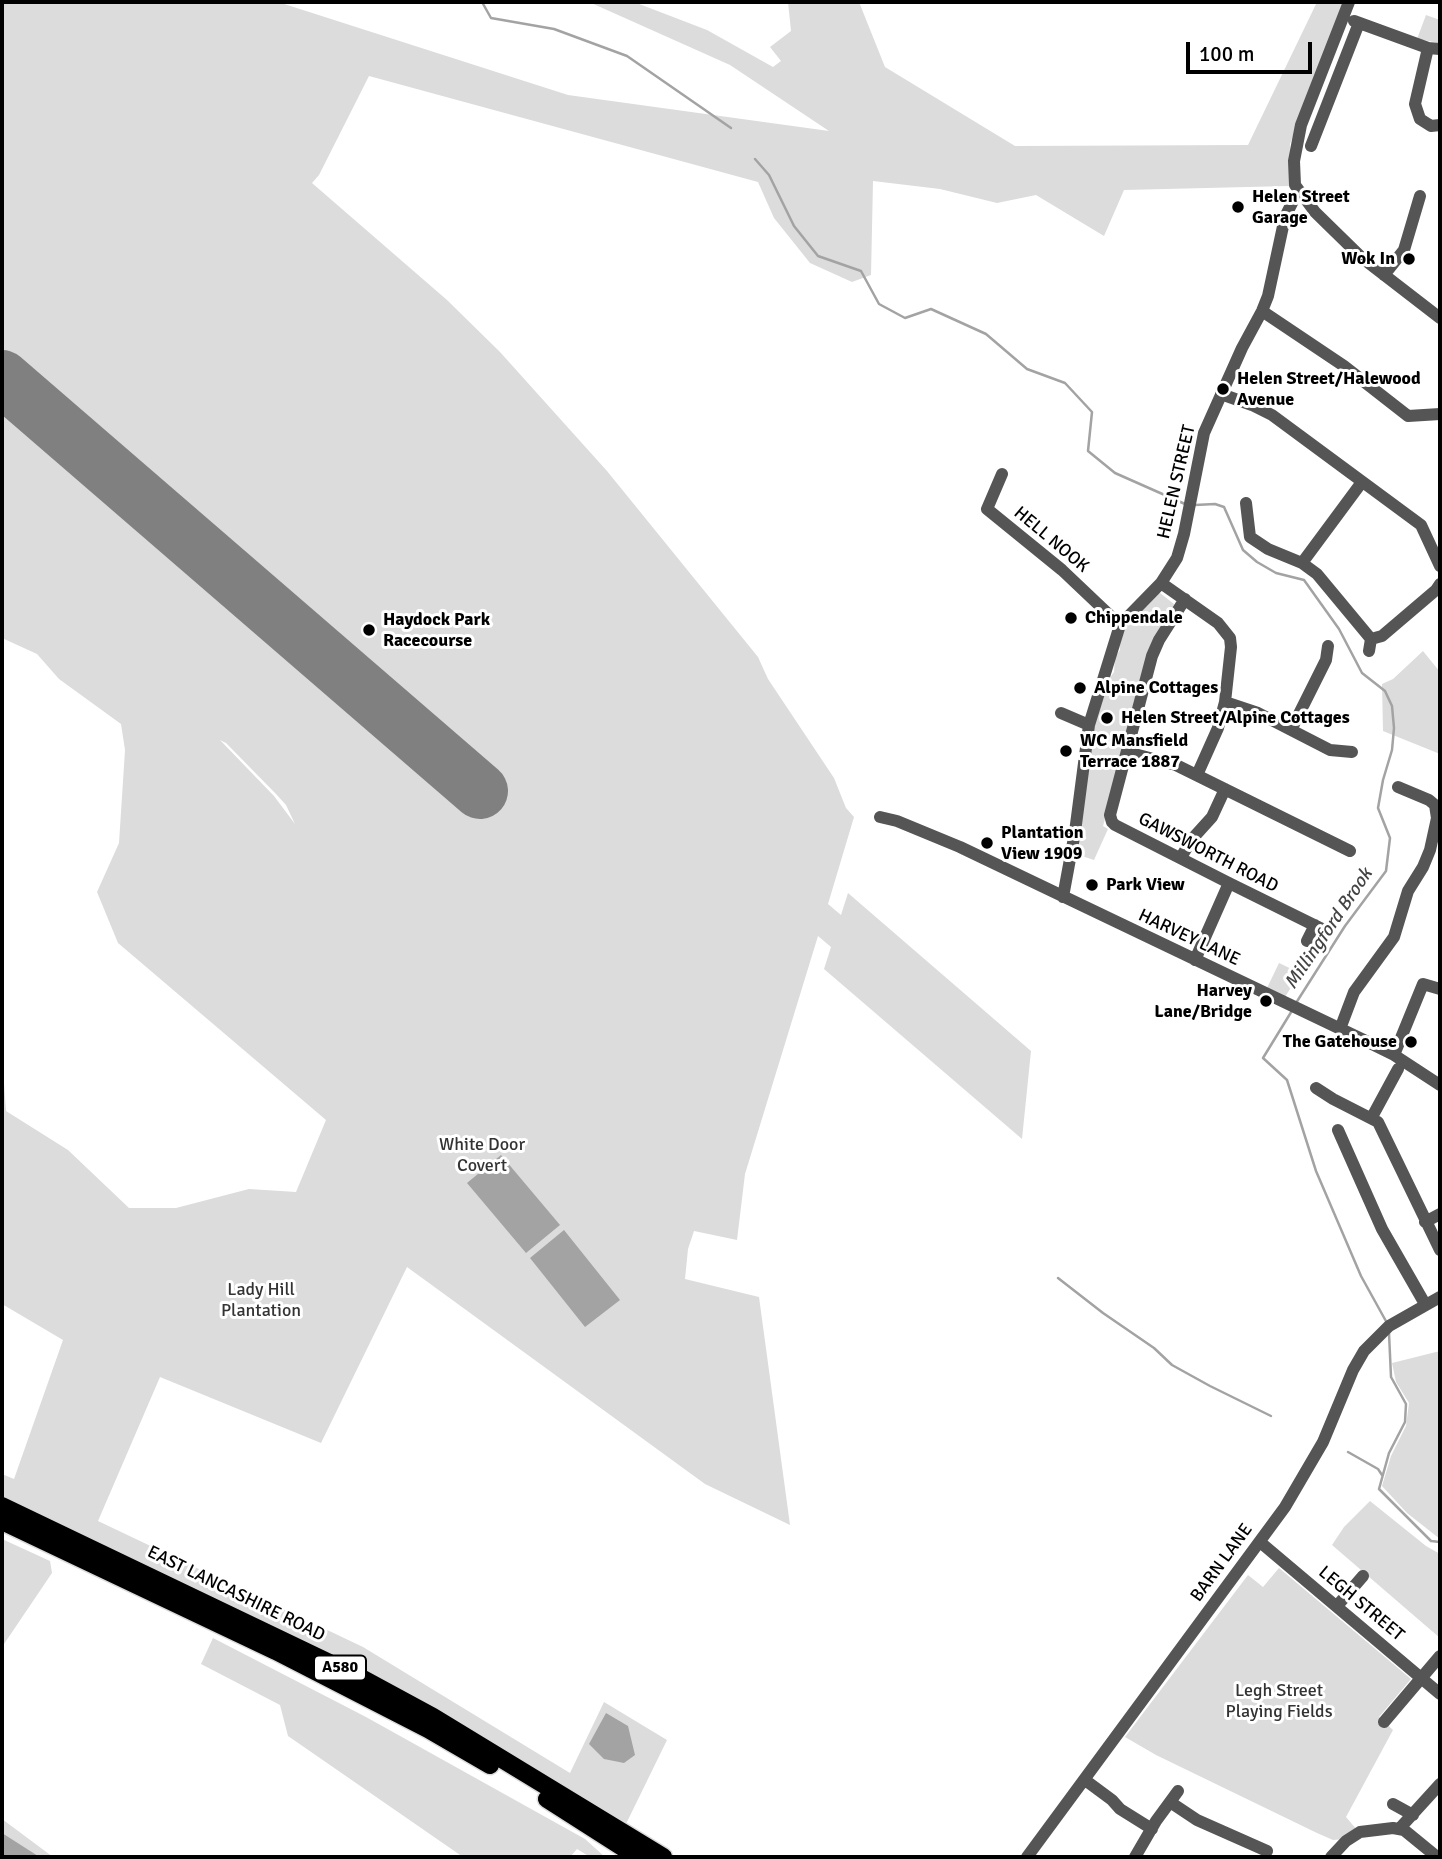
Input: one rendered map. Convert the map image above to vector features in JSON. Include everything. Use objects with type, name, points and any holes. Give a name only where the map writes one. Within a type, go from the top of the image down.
[{"type":"highway","name":"EAST LANCASHIRE ROAD","points":[[2,1507],[361,1678],[500,1756],[663,1857]]},
{"type":"highway","name":"EAST LANCASHIRE ROAD","points":[[2,1521],[276,1651],[428,1728],[520,1782],[638,1857]]},
{"type":"street","points":[[1349,2],[1298,136],[1295,185],[1300,194],[1340,237],[1440,318]]},
{"type":"street","points":[[1343,17],[1434,48],[1415,104],[1420,119],[1431,126],[1440,125]]},
{"type":"street","points":[[1311,146],[1359,23]]},
{"type":"street","name":"HELEN STREET","points":[[1063,897],[1075,832],[1089,725],[1120,625],[1161,583],[1177,558],[1204,433],[1220,394],[1262,311],[1268,296],[1285,217],[1294,199],[1300,194]]},
{"type":"street","points":[[1384,275],[1403,253],[1414,201]]},
{"type":"street","points":[[1262,311],[1344,366],[1408,415],[1440,414]]},
{"type":"street","points":[[1220,394],[1272,415],[1421,525],[1440,566]]},
{"type":"street","name":"HELL NOOK","points":[[1002,474],[987,509],[1062,570],[1120,625]]},
{"type":"street","points":[[1303,563],[1362,482]]},
{"type":"street","points":[[1251,508],[1250,537],[1257,543],[1303,563],[1327,584],[1370,645],[1440,584]]},
{"type":"street","points":[[1161,583],[1218,623],[1230,638],[1231,655],[1225,702],[1212,741],[1196,775]]},
{"type":"street","name":"GAWSWORTH ROAD","points":[[1185,599],[1152,656],[1110,815],[1112,821],[1115,825],[1320,928],[1307,941]]},
{"type":"street","points":[[1291,730],[1331,652]]},
{"type":"street","points":[[1225,702],[1258,713],[1330,750],[1352,752]]},
{"type":"street","points":[[1061,713],[1089,725]]},
{"type":"street","points":[[1128,752],[1166,762],[1196,775],[1345,848],[1333,859]]},
{"type":"street","points":[[1340,1029],[1354,992],[1394,937],[1408,891],[1430,850],[1437,818],[1435,805],[1398,788]]},
{"type":"street","points":[[1181,857],[1193,838],[1212,817],[1226,789]]},
{"type":"street","name":"HARVEY LANE","points":[[880,817],[897,821],[960,847],[1301,1010],[1394,1055],[1440,1085]]},
{"type":"street","points":[[1195,960],[1228,883]]},
{"type":"street","points":[[1394,1055],[1423,984],[1440,989]]},
{"type":"street","points":[[1372,1117],[1398,1069]]},
{"type":"street","points":[[1316,1088],[1378,1122],[1440,1250]]},
{"type":"street","points":[[1338,1130],[1382,1229],[1425,1304]]},
{"type":"street","points":[[1331,1149],[1344,1144]]},
{"type":"street","points":[[1425,1222],[1440,1214]]},
{"type":"street","name":"BARN LANE","points":[[1027,1857],[1260,1542],[1323,1442],[1358,1360],[1385,1329],[1440,1297]]},
{"type":"street","name":"LEGH STREET","points":[[1260,1542],[1440,1694]]},
{"type":"street","points":[[1337,1606],[1363,1576]]},
{"type":"street","points":[[1384,1722],[1440,1656]]},
{"type":"street","points":[[1085,1780],[1121,1809],[1152,1829]]},
{"type":"street","points":[[1331,1857],[1346,1840],[1360,1832],[1400,1828],[1440,1784]]},
{"type":"street","points":[[1138,1856],[1152,1829],[1178,1791]]},
{"type":"street","points":[[1170,1802],[1197,1820],[1260,1845]]},
{"type":"street","points":[[1393,1804],[1413,1815]]},
{"type":"street","points":[[1400,1828],[1437,1857]]},
{"type":"green space","points":[[2,2],[278,2],[568,95],[829,131],[730,65],[589,2],[634,2],[707,30],[773,67],[781,61],[770,47],[791,31],[788,2],[859,2],[885,67],[1015,146],[1248,145],[1317,2],[1344,2],[1290,144],[1289,186],[1124,190],[1104,236],[1036,195],[997,203],[940,189],[873,181],[871,275],[852,282],[810,263],[774,218],[758,182],[369,76],[319,175],[312,183],[447,300],[500,352],[607,471],[758,657],[768,679],[834,778],[846,808],[854,817],[828,904],[841,915],[848,893],[1031,1051],[1022,1139],[824,969],[831,947],[818,936],[745,1174],[737,1240],[694,1231],[688,1249],[685,1279],[759,1297],[790,1525],[705,1484],[407,1267],[321,1443],[160,1377],[98,1521],[363,1647],[570,1773],[604,1702],[667,1740],[625,1826],[2,1497],[2,1474],[14,1479],[63,1340],[2,1304],[2,1082],[6,1111],[68,1150],[129,1208],[176,1208],[249,1189],[296,1192],[326,1120],[118,943],[97,892],[119,843],[125,750],[121,724],[59,679],[37,654],[2,638]],"holes":[[[220,740],[286,805],[295,824],[274,796]]]},
{"type":"green space","points":[[1426,15],[1440,20],[1440,43],[1417,39]]},
{"type":"green space","points":[[1160,593],[1174,604],[1128,737],[1103,826],[1108,829],[1094,860],[1079,855],[1077,851],[1089,744],[1104,686],[1114,672],[1123,626]]},
{"type":"green space","points":[[1423,651],[1440,672],[1440,754],[1383,731],[1382,684],[1393,679]]},
{"type":"green space","points":[[1279,963],[1300,973],[1285,997],[1267,988]]},
{"type":"green space","points":[[1440,1351],[1440,1539],[1407,1513],[1382,1486],[1391,1456],[1406,1426],[1409,1403],[1396,1382],[1392,1363]]},
{"type":"green space","points":[[1370,1501],[1440,1554],[1440,1638],[1332,1545],[1344,1527]]},
{"type":"green space","points":[[2,1539],[50,1561],[52,1573],[2,1647]]},
{"type":"green space","name":"Legh Street Playing Fields","points":[[1279,1568],[1411,1679],[1379,1717],[1393,1730],[1346,1817],[1357,1830],[1345,1839],[1333,1840],[1317,1833],[1156,1755],[1125,1737],[1248,1575],[1263,1587]]},
{"type":"green space","points":[[213,1638],[366,1717],[585,1839],[605,1857],[590,1857],[577,1849],[570,1857],[463,1857],[288,1736],[280,1705],[201,1664]]},
{"type":"green space","points":[[2,1819],[53,1857],[2,1857]]},
{"type":"shaded area","points":[[501,1155],[560,1225],[526,1253],[467,1183]]},
{"type":"shaded area","points":[[564,1230],[620,1300],[585,1327],[530,1258]]},
{"type":"shaded area","points":[[606,1713],[628,1726],[635,1755],[624,1763],[604,1759],[589,1744]]},
{"type":"shaded area","points":[[2,1833],[38,1856],[39,1857],[2,1857]]},
{"type":"waterway","points":[[482,2],[491,18],[554,29],[627,56],[731,128]]},
{"type":"waterway","name":"Millingford Brook","points":[[755,159],[769,175],[794,226],[818,256],[861,271],[879,304],[905,318],[931,309],[986,334],[1027,369],[1065,383],[1092,412],[1088,451],[1115,473],[1185,504]]},
{"type":"waterway","name":"Millingford Brook","points":[[1195,505],[1215,504],[1224,507],[1243,550],[1276,573],[1304,580],[1339,629],[1362,673],[1385,691],[1392,706],[1392,750],[1378,808],[1390,838],[1386,871],[1345,926],[1296,1003]]},
{"type":"waterway","name":"Millingford Brook","points":[[1293,1009],[1263,1058],[1287,1080],[1316,1171],[1361,1276],[1387,1323]]},
{"type":"waterway","points":[[1058,1278],[1154,1348],[1172,1365],[1271,1416]]},
{"type":"waterway","name":"Millingford Brook","points":[[1389,1333],[1391,1377],[1406,1404],[1405,1422],[1389,1453],[1379,1489],[1431,1541],[1440,1542]]},
{"type":"waterway","points":[[1348,1452],[1378,1469],[1382,1475]]},
{"type":"runway","points":[[2,378],[480,791]]},
{"type":"place","name":"Helen Street Garage","points":[[1238,207]]},
{"type":"place","name":"Wok In","points":[[1409,259]]},
{"type":"place","name":"Helen Street/Halewood Avenue","points":[[1223,389]]},
{"type":"place","name":"Chippendale","points":[[1071,618]]},
{"type":"place","name":"Haydock Park Racecourse","points":[[369,630]]},
{"type":"place","name":"Alpine Cottages","points":[[1080,688]]},
{"type":"place","name":"Helen Street/Alpine Cottages","points":[[1107,718]]},
{"type":"place","name":"WC Mansfield Terrace 1887","points":[[1066,751]]},
{"type":"place","name":"Plantation View 1909","points":[[987,843]]},
{"type":"place","name":"Park View","points":[[1092,885]]},
{"type":"place","name":"Harvey Lane/Bridge","points":[[1266,1001]]},
{"type":"place","name":"The Gatehouse","points":[[1411,1042]]},
{"type":"park label","name":"White Door Covert","points":[[482,1155]]},
{"type":"park label","name":"Lady Hill Plantation","points":[[261,1300]]}]
